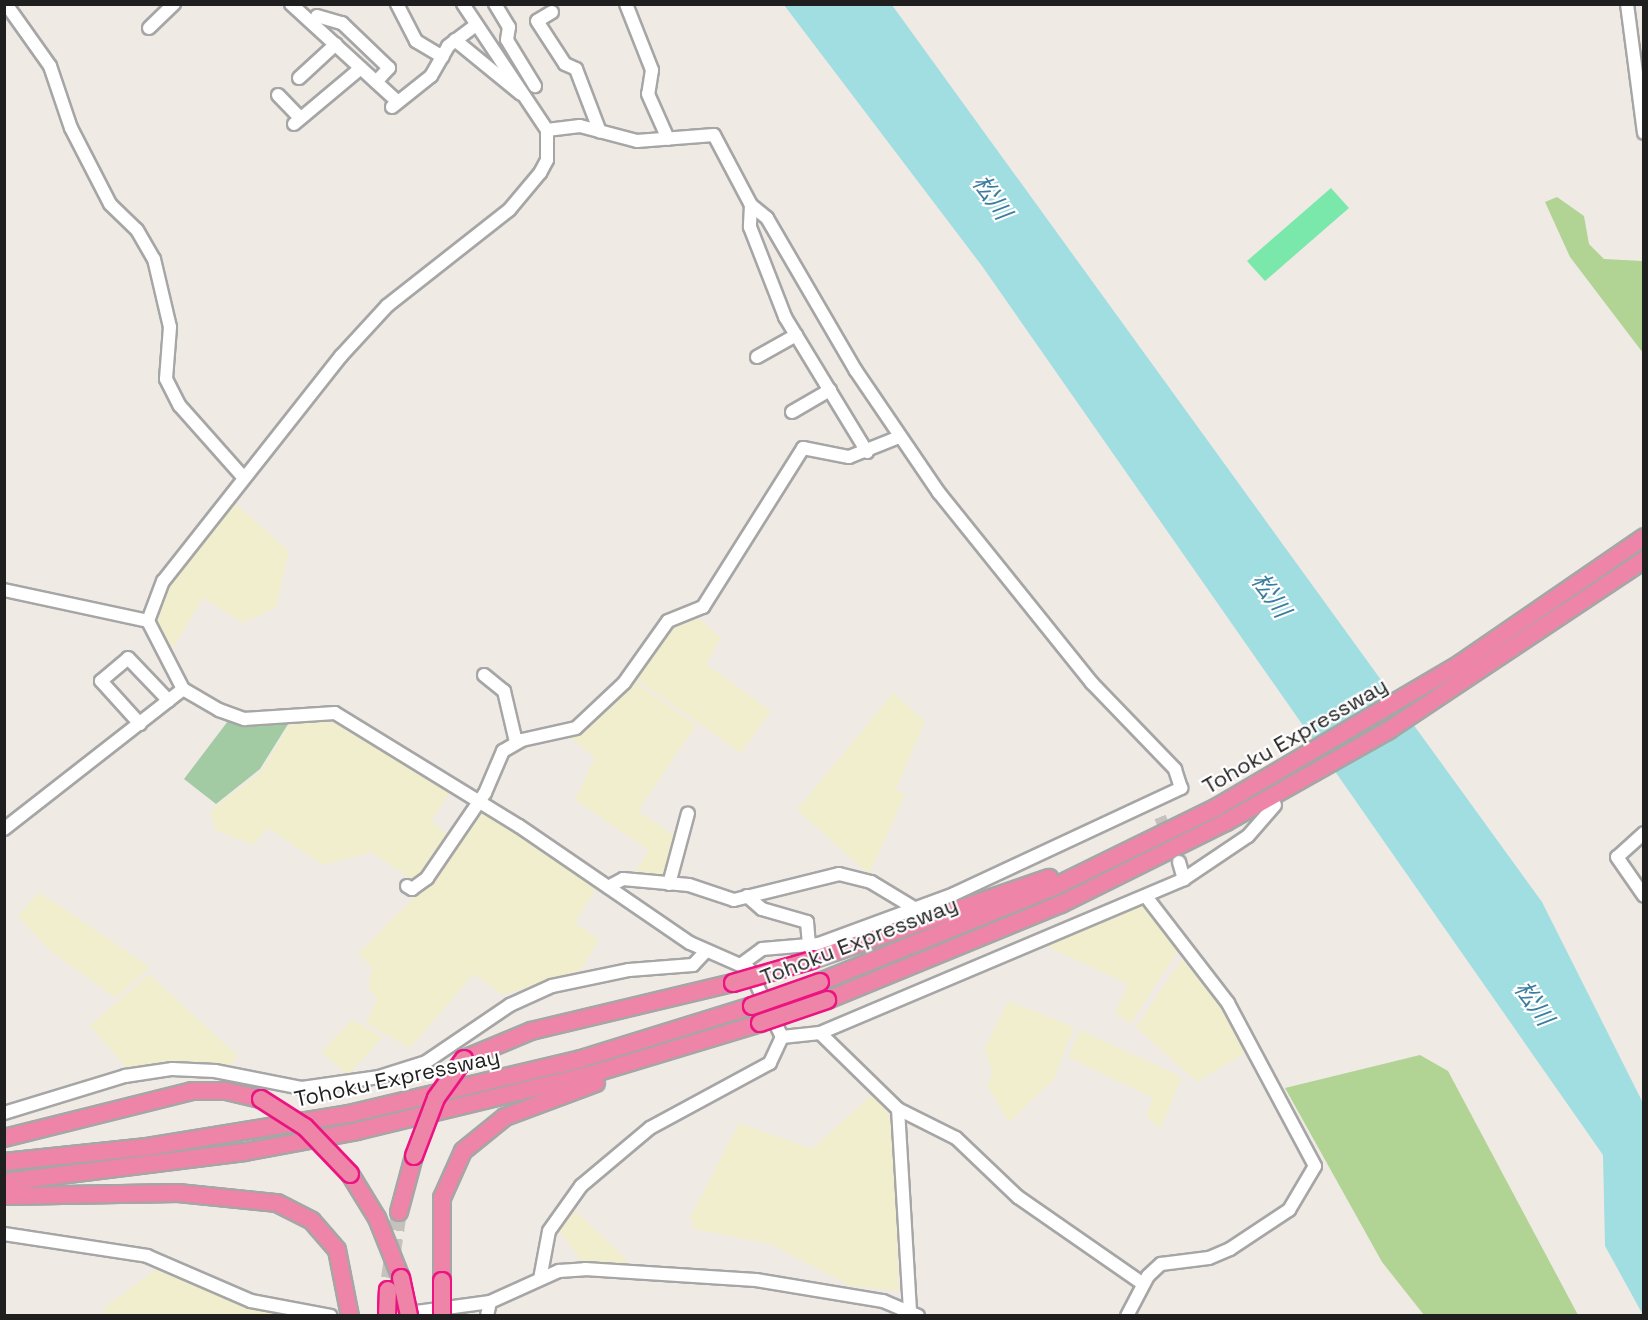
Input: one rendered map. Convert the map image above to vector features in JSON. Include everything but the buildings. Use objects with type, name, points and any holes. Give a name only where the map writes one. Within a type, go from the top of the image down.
[{"type":"highway","name":"Tohoku Expressway","points":[[4,1162],[147,1147],[349,1114],[580,1059],[752,1006],[819,982],[964,926],[1143,844],[1217,807],[1377,716],[1561,596],[1644,537]]},
{"type":"highway","name":"Tohoku Expressway","points":[[4,1182],[192,1160],[357,1131],[585,1076],[754,1025],[827,1000],[1061,904],[1226,822],[1389,730],[1573,611],[1644,560]]},
{"type":"highway","points":[[399,1212],[414,1156],[436,1098],[464,1059],[531,1030],[733,983],[811,953],[1143,844]]},
{"type":"highway","points":[[442,1316],[444,1188],[463,1151],[483,1130],[518,1112],[754,1025]]},
{"type":"highway","points":[[4,1138],[192,1092],[226,1091],[261,1099],[305,1127],[350,1174],[377,1218],[393,1282],[408,1316]]},
{"type":"highway","points":[[4,1196],[178,1193],[270,1201],[302,1214],[329,1239],[348,1291],[350,1316]]},
{"type":"highway","points":[[387,1316],[393,1282]]},
{"type":"street","points":[[6,4],[50,66],[71,128],[110,204],[137,230],[154,259],[170,327],[166,379],[180,406],[243,477]]},
{"type":"street","points":[[149,28],[174,4]]},
{"type":"street","points":[[291,4],[317,22],[336,44],[376,82],[394,105],[431,76],[455,40],[476,25]]},
{"type":"street","points":[[310,4],[317,22]]},
{"type":"street","points":[[397,4],[416,41],[443,57]]},
{"type":"street","points":[[464,4],[476,25],[527,96],[546,130],[547,160],[532,185],[387,306],[243,477],[163,580],[148,621],[183,689],[244,718],[335,713],[479,802],[706,951],[743,963],[782,1037]]},
{"type":"street","points":[[495,4],[509,27],[507,40],[535,86]]},
{"type":"street","points":[[626,4],[652,70],[648,94],[668,139]]},
{"type":"street","points":[[1627,4],[1644,133]]},
{"type":"street","points":[[552,12],[537,21],[565,64],[576,69],[600,132]]},
{"type":"street","points":[[317,22],[342,23],[389,68],[376,82]]},
{"type":"street","points":[[455,40],[527,96]]},
{"type":"street","points":[[299,78],[336,44]]},
{"type":"street","points":[[278,95],[297,121],[361,68]]},
{"type":"street","points":[[546,130],[580,126],[637,141],[714,135],[751,205],[766,218],[899,437],[1019,596],[1178,773],[1178,792],[1154,805],[916,909],[811,953],[762,949],[743,963]]},
{"type":"street","points":[[751,205],[750,227],[796,335],[867,452]]},
{"type":"street","points":[[757,357],[796,335]]},
{"type":"street","points":[[792,412],[830,390]]},
{"type":"street","points":[[407,886],[412,889],[427,878],[479,802],[495,760],[516,742],[576,728],[624,683],[668,621],[698,612],[803,448],[849,457],[867,452],[899,437]]},
{"type":"street","points":[[4,590],[148,621]]},
{"type":"street","points":[[140,724],[101,681],[128,658],[169,701]]},
{"type":"street","points":[[483,675],[504,691],[516,742]]},
{"type":"street","points":[[4,830],[183,689]]},
{"type":"street","points":[[1154,805],[1160,817]]},
{"type":"street","points":[[782,1037],[820,1033],[1147,898],[1184,879],[1248,836],[1275,805]]},
{"type":"street","points":[[669,884],[688,813]]},
{"type":"street","points":[[1644,833],[1617,857],[1644,896]]},
{"type":"street","points":[[1179,862],[1184,879]]},
{"type":"street","points":[[608,886],[623,879],[701,887],[734,900],[809,886],[839,874],[872,882],[916,909]]},
{"type":"street","points":[[747,896],[762,909],[807,922],[811,953]]},
{"type":"street","points":[[1127,1316],[1143,1284],[1161,1263],[1220,1255],[1289,1210],[1315,1166],[1228,1003],[1147,898]]},
{"type":"street","points":[[4,1113],[125,1076],[172,1069],[215,1071],[302,1088],[379,1077],[426,1062],[510,1005],[552,986],[628,970],[693,965],[706,951]]},
{"type":"street","points":[[820,1033],[898,1108],[956,1138],[1018,1197],[1143,1284]]},
{"type":"street","points":[[540,1279],[549,1231],[581,1186],[650,1128],[770,1063],[782,1037]]},
{"type":"street","points":[[387,1316],[490,1302],[540,1279],[585,1269],[717,1275],[914,1312],[898,1108]]},
{"type":"street","points":[[4,1234],[154,1258],[251,1301],[296,1313],[332,1316]]},
{"type":"street","points":[[487,1316],[490,1302]]},
{"type":"shaded area","points":[[232,501],[289,551],[276,607],[243,623],[203,598],[171,651],[162,644],[154,616],[169,578]]},
{"type":"shaded area","points":[[697,617],[721,638],[706,664],[771,711],[741,753],[635,678],[672,624]]},
{"type":"shaded area","points":[[632,680],[696,725],[638,811],[675,836],[663,879],[632,877],[649,850],[575,800],[595,758],[570,737]]},
{"type":"shaded area","points":[[893,693],[925,721],[896,789],[905,795],[869,874],[797,810]]},
{"type":"shaded area","points":[[318,720],[349,726],[451,791],[431,821],[447,835],[414,881],[371,852],[323,865],[268,828],[253,845],[215,830],[211,810],[261,772],[292,721]]},
{"type":"shaded area","points":[[478,809],[596,889],[575,923],[599,939],[581,970],[503,995],[474,974],[410,1048],[366,1023],[377,999],[369,989],[372,967],[358,954],[422,889]]},
{"type":"shaded area","points":[[39,892],[150,967],[116,998],[48,949],[18,916]]},
{"type":"shaded area","points":[[1148,903],[1179,949],[1131,1023],[1115,1014],[1128,984],[1046,946]]},
{"type":"shaded area","points":[[1182,959],[1222,1005],[1248,1051],[1197,1082],[1136,1027]]},
{"type":"shaded area","points":[[149,974],[238,1056],[230,1066],[186,1061],[127,1068],[90,1026]]},
{"type":"shaded area","points":[[1008,1001],[1074,1027],[1054,1079],[1009,1122],[987,1085],[992,1073],[985,1048]]},
{"type":"shaded area","points":[[352,1020],[383,1037],[348,1075],[321,1052]]},
{"type":"shaded area","points":[[1080,1030],[1182,1077],[1160,1129],[1146,1116],[1153,1098],[1068,1057]]},
{"type":"shaded area","points":[[871,1096],[883,1103],[893,1126],[899,1291],[851,1286],[770,1244],[695,1229],[690,1218],[739,1123],[812,1149]]},
{"type":"shaded area","points":[[575,1211],[627,1260],[625,1263],[582,1262],[558,1229]]},
{"type":"shaded area","points":[[159,1267],[240,1303],[283,1315],[107,1316],[104,1308]]},
{"type":"green space","points":[[1331,188],[1349,208],[1265,281],[1247,261]]},
{"type":"green space","points":[[1557,197],[1584,216],[1589,244],[1604,259],[1643,261],[1643,353],[1570,257],[1545,202]]},
{"type":"green space","points":[[228,721],[243,727],[290,721],[260,769],[216,804],[184,779]]},
{"type":"green space","points":[[1420,1055],[1448,1071],[1578,1315],[1424,1315],[1382,1262],[1285,1088]]},
{"type":"water","name":"松川","points":[[784,5],[892,5],[1542,902],[1643,1103],[1643,1315],[1605,1246],[1603,1155],[982,266]]},
{"type":"tunnel","points":[[1160,817],[1179,862]]},
{"type":"tunnel","points":[[389,1278],[399,1212]]}]
